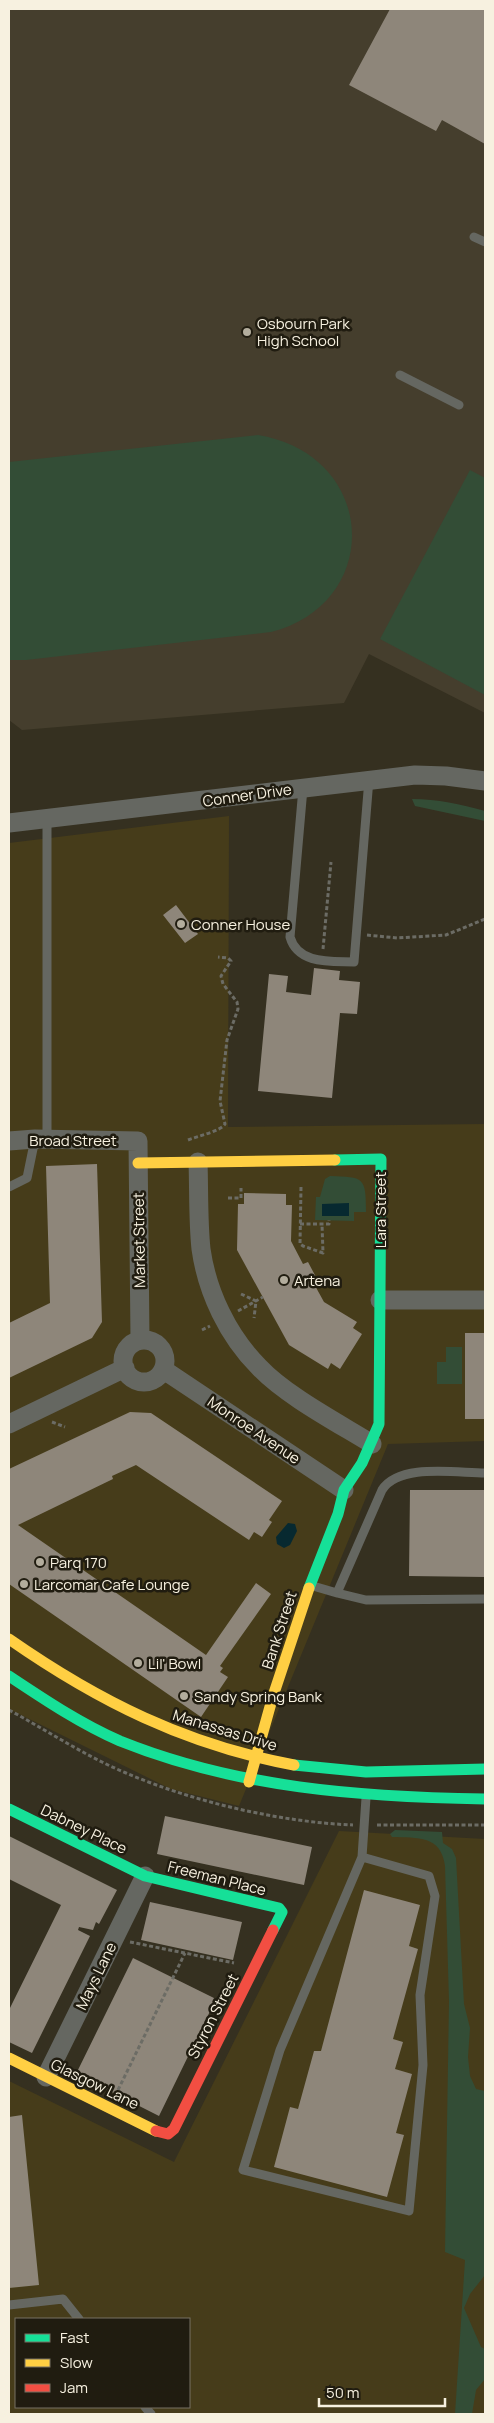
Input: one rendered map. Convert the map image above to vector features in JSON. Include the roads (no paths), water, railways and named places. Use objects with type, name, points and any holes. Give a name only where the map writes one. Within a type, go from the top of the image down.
[{"type":"street","name":"Conner Drive","points":[[9,824],[369,779],[415,775],[446,776],[485,781]]},
{"type":"street","name":"Broad Street","points":[[9,1141],[41,1139],[138,1141]]},
{"type":"street","name":"Market Street","points":[[138,1141],[140,1340]]},
{"type":"street","name":"Lara Street","points":[[138,1163],[381,1159],[379,1418],[372,1444],[344,1490]]},
{"type":"street","points":[[198,1162],[201,1248],[206,1271],[224,1318],[241,1347],[259,1368],[281,1386],[372,1444]]},
{"type":"street","points":[[380,1300],[485,1300]]},
{"type":"street","points":[[140,1340],[147,1340],[159,1345],[165,1356],[164,1370],[154,1380],[147,1382],[134,1379],[124,1368],[124,1354],[128,1347],[140,1340]]},
{"type":"street","points":[[9,1424],[124,1368]]},
{"type":"street","name":"Monroe Avenue","points":[[164,1370],[344,1490]]},
{"type":"street","name":"Bank Street","points":[[249,1782],[273,1696],[309,1585],[338,1514],[344,1490]]},
{"type":"street","name":"Manassas Drive","points":[[9,1639],[67,1679],[152,1723],[256,1758],[348,1771],[485,1769]]},
{"type":"street","points":[[18,1683],[64,1712],[125,1743],[208,1772],[249,1782],[341,1794],[485,1800]]},
{"type":"street","points":[[64,1689],[86,1698],[110,1702]]},
{"type":"street","name":"Dabney Place","points":[[9,1810],[145,1876]]},
{"type":"street","name":"Freeman Place","points":[[145,1876],[282,1910]]},
{"type":"street","name":"Mays Lane","points":[[46,2077],[145,1876]]},
{"type":"street","name":"Styron Street","points":[[168,2134],[174,2129],[282,1910]]},
{"type":"street","name":"Glasgow Lane","points":[[9,2058],[160,2133],[168,2134]]},
{"type":"lane","points":[[474,237],[485,242]]},
{"type":"lane","points":[[400,375],[459,405]]},
{"type":"lane","points":[[303,788],[290,937],[297,950],[303,955],[322,960],[354,962],[369,779]]},
{"type":"lane","points":[[9,1187],[27,1178],[41,1139],[47,818]]},
{"type":"lane","points":[[338,1593],[382,1490],[392,1479],[412,1472],[485,1473]]},
{"type":"lane","points":[[309,1585],[366,1600],[485,1599]]},
{"type":"lane","points":[[362,1857],[429,1876],[435,1896],[420,1995],[423,2065],[409,2211],[243,2170],[280,2050],[362,1857],[366,1795]]},
{"type":"lane","points":[[9,2305],[64,2299],[78,2318]]},
{"type":"water","points":[[349,1203],[349,1216],[322,1216],[322,1204]]},
{"type":"water","points":[[288,1523],[295,1524],[297,1531],[290,1545],[284,1548],[277,1544],[276,1537]]},
{"type":"place","name":"Osbourn Park High School","points":[[247,332]]},
{"type":"place","name":"Conner House","points":[[181,924]]},
{"type":"place","name":"Artena","points":[[284,1280]]},
{"type":"place","name":"Parq 170","points":[[40,1562]]},
{"type":"place","name":"Larcomar Cafe Lounge","points":[[24,1584]]},
{"type":"place","name":"Lil' Bowl","points":[[138,1663]]},
{"type":"place","name":"Sandy Spring Bank","points":[[184,1696]]}]
